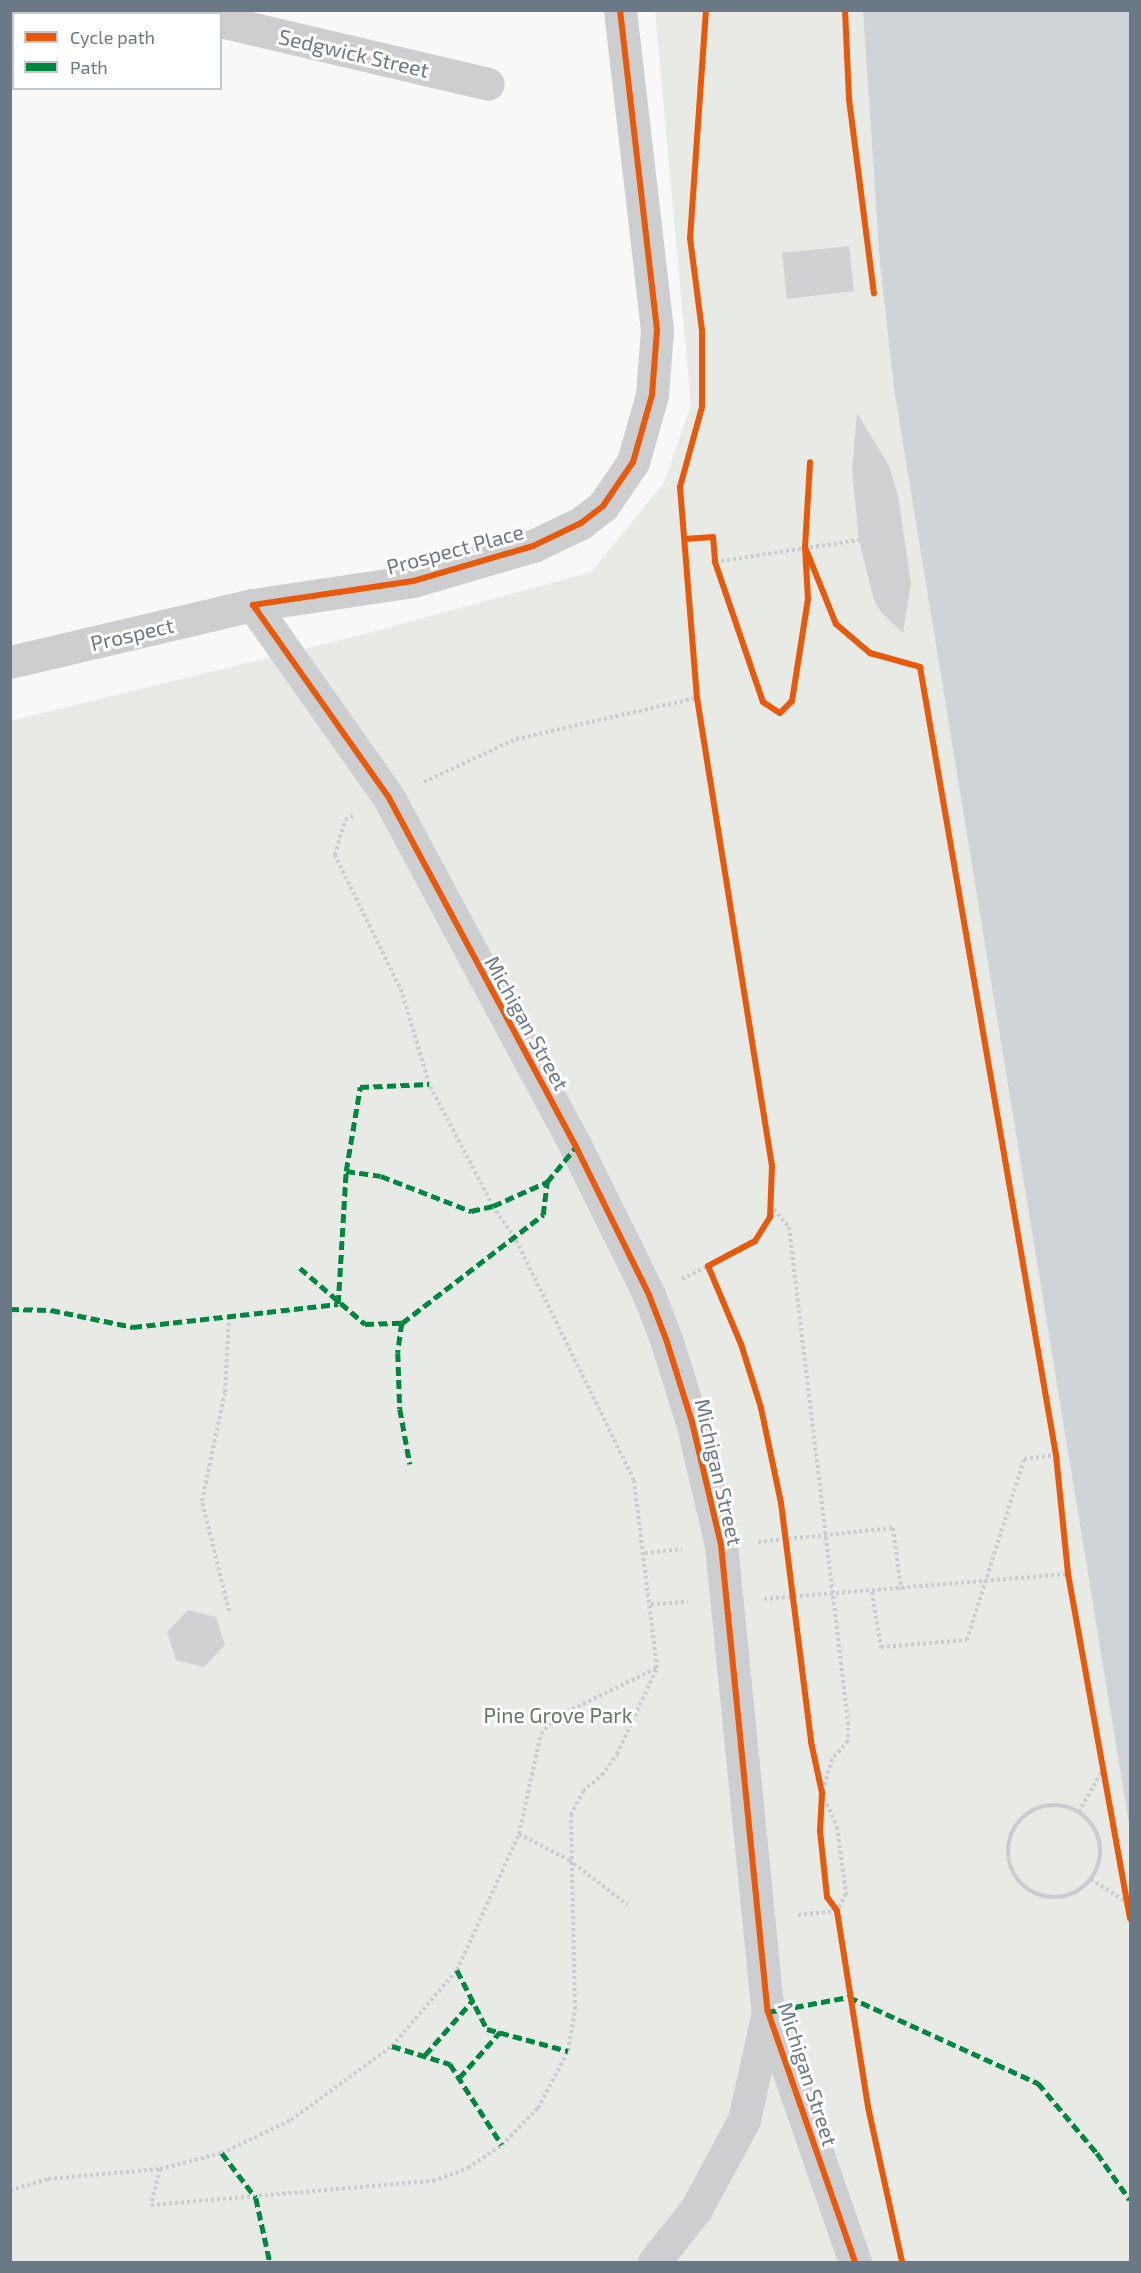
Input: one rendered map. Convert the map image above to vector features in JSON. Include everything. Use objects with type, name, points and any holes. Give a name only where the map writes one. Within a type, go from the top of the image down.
[{"type":"street","name":"Prospect Place","points":[[253,605],[413,581],[533,546],[581,523],[603,506],[633,462],[652,395],[657,330],[620,10]]},
{"type":"street","name":"Sedgwick Street","points":[[222,21],[488,84]]},
{"type":"street","name":"Prospect","points":[[10,662],[253,605]]},
{"type":"street","name":"Michigan Street","points":[[253,605],[389,798],[576,1147],[649,1295],[693,1422],[721,1545],[768,2013],[855,2262]]},
{"type":"street","points":[[654,2262],[696,2209],[744,2120],[768,2013]]},
{"type":"path","points":[[845,10],[849,99],[874,293]]},
{"type":"path","points":[[685,539],[713,537],[716,562],[763,702],[780,713],[792,700],[808,599],[805,547],[810,462]]},
{"type":"path","points":[[684,529],[686,551]]},
{"type":"path","points":[[716,562],[859,540]]},
{"type":"path","points":[[805,547],[836,624],[870,653],[920,667],[1056,1455],[1068,1574],[1131,1918]]},
{"type":"path","points":[[696,687],[699,709]]},
{"type":"path","points":[[160,2169],[151,2205],[433,2181],[468,2168],[502,2145],[538,2108],[568,2051],[575,2009],[569,1860],[571,1815],[583,1791],[602,1775],[617,1754],[657,1668],[651,1604],[634,1480],[514,1238],[493,1206],[429,1084],[402,992],[335,855],[345,820],[516,739],[697,698]]},
{"type":"path","points":[[770,1217],[771,1196]]},
{"type":"path","points":[[770,1205],[789,1227],[828,1536],[848,1741],[832,1759],[822,1793],[820,1831],[827,1897],[837,1911],[868,2107],[902,2262]]},
{"type":"path","points":[[718,1261],[708,1266],[741,1344],[761,1408],[787,1540],[811,1742],[822,1793],[837,1827],[846,1894],[837,1911]]},
{"type":"path","points":[[228,1611],[202,1501],[225,1392],[229,1317]]},
{"type":"path","points":[[872,1592],[881,1647],[968,1640],[1024,1459],[1056,1455]]},
{"type":"path","points":[[787,1540],[893,1528],[901,1589]]},
{"type":"path","points":[[651,1604],[794,1598],[1068,1574]]},
{"type":"path","points":[[10,2190],[48,2179],[160,2169],[222,2152],[291,2120],[392,2046],[457,1970],[519,1834],[534,1756],[541,1734],[556,1717],[657,1668]]},
{"type":"path","points":[[1079,1812],[1103,1769]]},
{"type":"path","points":[[1050,1805],[1079,1812],[1090,1823],[1099,1843],[1098,1866],[1091,1879],[1066,1896],[1036,1894],[1013,1873],[1008,1859],[1011,1837],[1022,1818],[1050,1805]]},
{"type":"path","points":[[519,1834],[569,1860],[628,1905]]},
{"type":"path","points":[[1091,1879],[1128,1903]]},
{"type":"path","points":[[758,1919],[837,1911]]},
{"type":"green space","name":"Pine Grove Park","points":[[655,11],[863,11],[880,265],[894,389],[1130,1831],[1130,2262],[11,2262],[10,721],[357,636],[591,572],[664,483],[691,405]]},
{"type":"shaded area","points":[[863,11],[1130,11],[1130,1831],[894,389],[880,265]]},
{"type":"building","points":[[849,246],[854,291],[787,299],[782,253]]},
{"type":"building","points":[[857,413],[889,466],[898,495],[911,584],[903,633],[881,612],[874,600],[859,540],[852,470]]},
{"type":"building","points":[[188,1610],[216,1617],[225,1645],[204,1667],[176,1660],[167,1632]]},
{"type":"marked path","points":[[346,1171],[360,1087],[429,1084]]},
{"type":"marked path","points":[[300,1268],[365,1324],[402,1323],[543,1215],[547,1182],[576,1147]]},
{"type":"marked path","points":[[10,1309],[51,1310],[133,1327],[338,1304],[346,1171],[381,1176],[471,1211],[493,1206],[547,1182]]},
{"type":"marked path","points":[[402,1323],[398,1353],[400,1409],[410,1464]]},
{"type":"marked path","points":[[457,1970],[487,2029],[568,2051]]},
{"type":"marked path","points":[[768,2012],[849,1997],[1038,2083],[1097,2153],[1130,2200]]},
{"type":"marked path","points":[[425,2055],[473,2000]]},
{"type":"marked path","points":[[459,2078],[500,2032]]},
{"type":"marked path","points":[[392,2046],[450,2064],[502,2145]]},
{"type":"marked path","points":[[222,2153],[256,2198],[270,2262]]},
{"type":"cycle path","points":[[620,10],[657,330],[652,395],[633,462],[603,506],[581,523],[533,546],[413,581],[253,605],[389,798],[576,1147],[649,1295],[666,1339],[692,1422],[721,1545],[768,2012],[855,2262]]},
{"type":"cycle path","points":[[706,10],[690,238],[702,331],[702,407],[680,487],[697,698],[772,1166],[770,1217],[755,1241],[708,1266],[741,1344],[761,1408],[781,1503],[811,1742],[822,1793],[820,1831],[827,1897],[837,1911],[868,2107],[902,2262]]},
{"type":"cycle path","points":[[845,10],[849,99],[874,293]]},
{"type":"cycle path","points":[[685,539],[713,537],[715,562],[763,702],[780,713],[792,701],[808,599],[805,547],[810,462]]},
{"type":"cycle path","points":[[805,547],[836,624],[870,653],[920,667],[1056,1455],[1068,1574],[1130,1918]]}]
